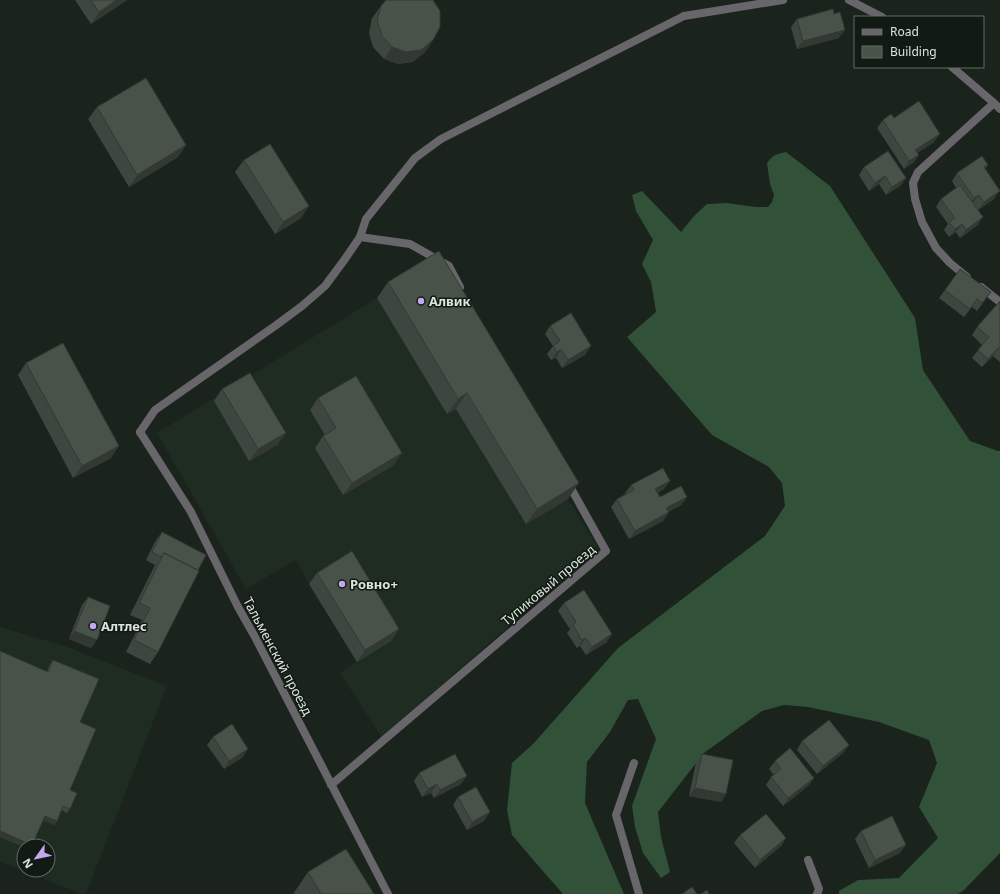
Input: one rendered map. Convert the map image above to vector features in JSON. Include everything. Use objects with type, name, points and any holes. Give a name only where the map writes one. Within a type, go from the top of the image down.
[{"type":"street","points":[[464,294],[449,266],[410,244],[360,237],[366,219],[415,158],[441,139],[684,16],[782,0]]},
{"type":"street","points":[[849,0],[880,16]]},
{"type":"street","points":[[953,68],[997,106],[918,172],[913,183],[915,199],[922,222],[936,248],[950,263],[1000,302]]},
{"type":"street","name":"Тальменский проезд","points":[[360,237],[325,286],[302,306],[280,322],[154,410],[140,432],[191,512],[238,607],[388,894]]},
{"type":"street","name":"Тупиковый проезд","points":[[331,785],[606,551],[564,475]]},
{"type":"street","points":[[634,763],[616,815],[639,894]]},
{"type":"street","points":[[808,860],[819,889],[817,894]]},
{"type":"shaded area","points":[[377,298],[568,499],[598,547],[382,738],[340,673],[356,662],[296,560],[246,589],[157,433]]},
{"type":"shaded area","points":[[0,627],[65,646],[167,686],[86,894],[82,894],[41,878],[56,878],[56,838],[16,838],[16,868],[0,862]]},
{"type":"green space","points":[[786,152],[830,186],[915,318],[923,370],[970,441],[1000,451],[1000,853],[964,890],[958,894],[839,894],[839,891],[858,880],[899,878],[938,838],[919,807],[937,763],[929,740],[879,722],[808,707],[784,705],[762,711],[704,753],[658,812],[661,837],[670,872],[661,878],[643,853],[635,827],[632,806],[656,739],[638,699],[628,700],[610,732],[587,762],[585,803],[624,894],[563,894],[512,835],[507,810],[512,763],[534,743],[618,648],[765,536],[785,506],[782,483],[769,467],[712,435],[627,337],[656,312],[651,282],[642,264],[653,240],[636,211],[632,195],[642,191],[681,232],[694,216],[707,204],[727,203],[768,207],[772,202],[774,195],[770,184],[767,163],[775,155]]},
{"type":"building","points":[[91,0],[117,0],[99,12]]},
{"type":"building","points":[[386,0],[433,0],[440,11],[440,27],[433,40],[421,50],[406,52],[392,47],[382,36],[377,21],[381,6]]},
{"type":"building","points":[[833,9],[834,14],[840,12],[845,30],[803,41],[797,19]]},
{"type":"building","points":[[146,78],[186,145],[137,175],[97,107]]},
{"type":"building","points":[[919,101],[940,134],[915,150],[919,155],[909,161],[883,120],[891,114],[894,118]]},
{"type":"building","points":[[270,144],[309,206],[283,222],[244,160]]},
{"type":"building","points":[[888,151],[906,178],[892,187],[885,176],[875,183],[864,167]]},
{"type":"building","points":[[982,156],[988,165],[984,167],[1000,191],[984,202],[979,195],[974,198],[957,173]]},
{"type":"building","points":[[960,185],[983,217],[966,230],[962,224],[955,229],[949,222],[955,218],[941,199]]},
{"type":"building","points":[[439,251],[579,483],[537,509],[467,393],[458,399],[388,282]]},
{"type":"building","points":[[960,269],[991,292],[982,303],[977,299],[970,309],[945,290]]},
{"type":"building","points":[[1000,301],[1000,349],[998,348],[988,359],[978,350],[989,337],[977,327]]},
{"type":"building","points":[[571,313],[591,346],[568,360],[561,349],[557,352],[553,346],[560,341],[550,326]]},
{"type":"building","points":[[63,343],[119,446],[82,466],[26,363]]},
{"type":"building","points":[[250,373],[286,433],[258,449],[222,389]]},
{"type":"building","points":[[356,376],[402,453],[352,483],[323,436],[336,428],[318,398]]},
{"type":"building","points":[[663,468],[670,481],[655,489],[660,497],[681,486],[687,497],[666,508],[669,512],[635,531],[617,499],[634,490],[631,485]]},
{"type":"building","points":[[162,532],[206,555],[198,570],[164,553],[161,557],[152,552]]},
{"type":"building","points":[[352,551],[399,629],[365,650],[317,573]]},
{"type":"building","points":[[164,553],[199,571],[158,652],[134,640],[150,608],[139,603]]},
{"type":"building","points":[[584,590],[612,634],[592,647],[586,638],[582,640],[573,625],[576,622],[564,603]]},
{"type":"building","points":[[88,597],[110,606],[97,640],[74,631]]},
{"type":"building","points":[[0,651],[48,672],[53,660],[99,679],[80,722],[96,729],[70,790],[77,793],[70,809],[63,806],[57,821],[45,816],[35,838],[16,838],[0,831]]},
{"type":"building","points":[[829,720],[849,745],[823,766],[802,741]]},
{"type":"building","points":[[232,724],[248,749],[229,761],[213,737]]},
{"type":"building","points":[[790,748],[814,778],[788,798],[771,777],[781,769],[775,761]]},
{"type":"building","points":[[455,754],[467,776],[440,790],[437,784],[428,789],[419,773]]},
{"type":"building","points":[[702,754],[733,760],[726,794],[695,788]]},
{"type":"building","points":[[476,787],[490,812],[472,822],[458,797]]},
{"type":"building","points":[[766,814],[786,838],[760,860],[740,835]]},
{"type":"building","points":[[892,816],[906,845],[875,860],[861,831]]},
{"type":"building","points":[[346,849],[374,894],[321,894],[308,872]]},
{"type":"building","points":[[692,887],[697,894],[682,894]]},
{"type":"building","points":[[707,890],[709,894],[701,894]]},
{"type":"place","name":"Алвик","points":[[421,301]]},
{"type":"place","name":"Ровно+","points":[[342,584]]},
{"type":"place","name":"Алтлес","points":[[93,626]]}]
